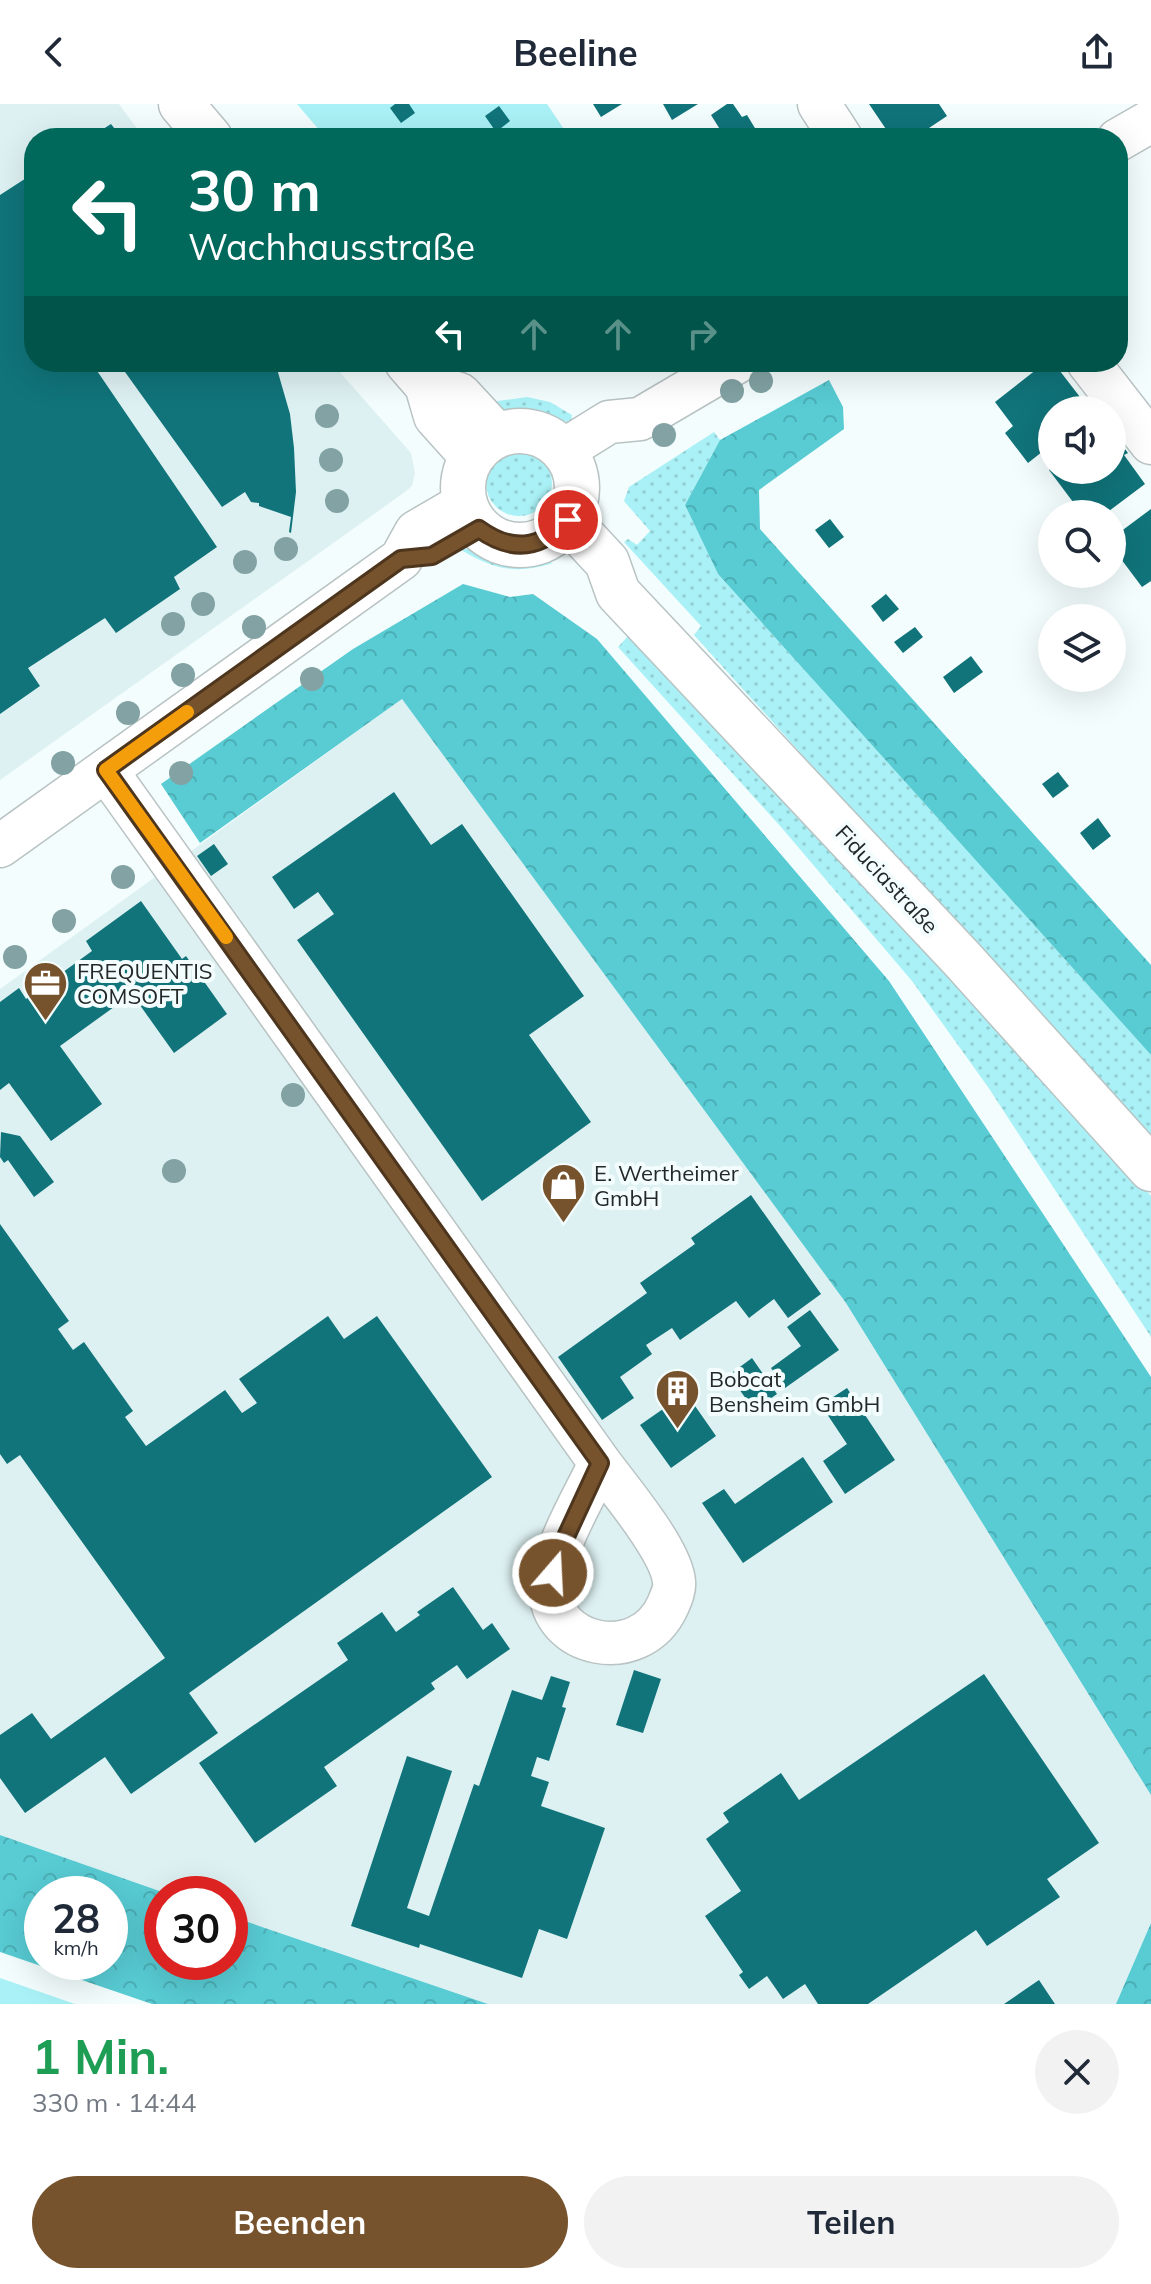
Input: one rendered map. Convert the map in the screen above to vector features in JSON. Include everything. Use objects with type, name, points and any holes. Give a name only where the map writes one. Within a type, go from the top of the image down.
[{"type":"main road","points":[[181,104],[201,128]]},
{"type":"main road","points":[[417,373],[436,416],[484,446]]},
{"type":"main road","points":[[514,430],[532,431],[549,438],[570,462],[577,490],[556,530],[527,545],[509,544],[493,539],[471,516],[463,479],[484,446],[514,430]]},
{"type":"main road","name":"Fiduciastraße","points":[[556,530],[607,562],[618,593],[972,970],[1151,1169]]},
{"type":"street","points":[[819,104],[835,128]]},
{"type":"street","points":[[1128,134],[1151,121]]},
{"type":"street","points":[[570,462],[609,422],[640,419],[720,372]]},
{"type":"street","points":[[1096,372],[1151,443]]},
{"type":"street","points":[[0,846],[401,559],[416,532],[471,516]]},
{"type":"street","points":[[106,770],[600,1463]]},
{"type":"shaded area","points":[[0,104],[119,104],[137,128],[24,128],[24,372],[340,372],[411,453],[415,473],[412,486],[405,492],[0,780]]},
{"type":"shaded area","points":[[297,104],[547,104],[563,128],[317,128]]},
{"type":"shaded area","points":[[527,397],[550,402],[572,415],[571,422],[522,414],[493,406],[491,402]]},
{"type":"shaded area","points":[[714,432],[720,440],[685,505],[718,574],[1151,1055],[1151,1141],[694,635],[701,626],[624,542],[628,539],[637,545],[650,531],[624,501],[629,487]]},
{"type":"shaded area","points":[[519,450],[542,460],[552,483],[542,506],[519,516],[496,506],[486,483],[496,460]]},
{"type":"shaded area","points":[[482,545],[511,553],[526,553],[553,563],[527,569],[505,568],[461,550]]},
{"type":"shaded area","points":[[628,636],[704,708],[984,1007],[1151,1196],[1151,1337],[988,1087],[912,981],[781,827],[618,647]]},
{"type":"shaded area","points":[[402,699],[846,1303],[1151,1795],[1151,1923],[1116,2004],[488,2004],[248,1922],[248,1876],[144,1876],[144,1886],[128,1880],[128,1876],[117,1876],[0,1835],[0,989]]},
{"type":"shaded area","points":[[0,1978],[75,2004],[0,2004]]},
{"type":"green space","points":[[829,380],[843,407],[844,429],[759,490],[760,529],[1151,965],[1151,1055],[718,574],[685,505],[720,440]]},
{"type":"green space","points":[[463,584],[510,597],[533,594],[597,639],[889,981],[1151,1377],[1151,1795],[846,1303],[402,699],[200,843],[161,784],[353,649]]},
{"type":"green space","points":[[0,1835],[117,1876],[24,1876],[24,1960],[0,1952]]},
{"type":"green space","points":[[128,1880],[144,1886],[144,1980],[248,1980],[248,1922],[488,2004],[152,2004],[82,1980],[128,1980]]},
{"type":"green space","points":[[1151,1923],[1151,2004],[1116,2004]]},
{"type":"building","points":[[395,104],[409,104],[415,113],[401,123],[390,108]]},
{"type":"building","points":[[593,104],[622,104],[601,117]]},
{"type":"building","points":[[663,104],[698,104],[672,120]]},
{"type":"building","points":[[727,104],[733,104],[742,117],[747,115],[755,128],[719,128],[711,115]]},
{"type":"building","points":[[869,104],[939,104],[947,116],[929,128],[885,128]]},
{"type":"building","points":[[499,106],[510,121],[501,128],[493,128],[485,116]]},
{"type":"building","points":[[24,179],[24,372],[98,372],[217,547],[174,577],[180,589],[116,633],[105,618],[28,668],[40,686],[0,714],[0,195]]},
{"type":"building","points":[[125,372],[278,372],[290,414],[294,448],[296,492],[291,533],[291,517],[251,502],[245,492],[222,507]]},
{"type":"building","points":[[1033,372],[1061,372],[1079,396],[1038,396],[1038,455],[1028,463],[1005,433],[1013,426],[995,402]]},
{"type":"building","points":[[1126,458],[1145,484],[1124,500],[1072,500],[1060,484],[1126,484]]},
{"type":"building","points":[[1151,509],[1151,581],[1142,587],[1126,566],[1126,528]]},
{"type":"building","points":[[830,519],[844,537],[829,548],[815,530]]},
{"type":"building","points":[[886,594],[899,609],[883,622],[871,606]]},
{"type":"building","points":[[915,627],[923,637],[903,653],[894,642]]},
{"type":"building","points":[[971,656],[983,672],[954,693],[943,677]]},
{"type":"building","points":[[1058,772],[1069,786],[1053,798],[1042,784]]},
{"type":"building","points":[[394,792],[431,845],[462,824],[584,996],[529,1035],[591,1122],[482,1201],[297,940],[334,914],[318,892],[294,909],[272,877]]},
{"type":"building","points":[[1098,818],[1111,836],[1093,850],[1080,833]]},
{"type":"building","points":[[214,844],[228,864],[211,876],[197,856]]},
{"type":"building","name":"FREQUENTIS COMSOFT","points":[[141,901],[182,959],[186,956],[227,1014],[174,1053],[132,994],[60,1046],[102,1104],[51,1141],[9,1083],[0,1090],[0,1002],[19,988],[26,999],[92,951],[86,941]]},
{"type":"building","points":[[1,1132],[20,1136],[54,1182],[34,1197],[8,1160],[4,1163],[0,1157]]},
{"type":"building","points":[[751,1195],[821,1294],[788,1318],[774,1299],[749,1318],[736,1301],[680,1340],[672,1328],[646,1345],[652,1354],[620,1377],[634,1398],[602,1420],[558,1357],[647,1293],[640,1283],[695,1244],[691,1238]]},
{"type":"building","points":[[0,1224],[69,1321],[58,1329],[73,1350],[84,1342],[133,1411],[125,1417],[146,1446],[225,1390],[242,1413],[257,1403],[239,1379],[328,1316],[344,1339],[377,1316],[492,1477],[189,1693],[218,1733],[131,1794],[105,1757],[25,1813],[0,1778],[0,1735],[32,1713],[51,1739],[165,1658],[20,1455],[7,1464],[0,1454]]},
{"type":"building","points":[[810,1310],[839,1350],[785,1388],[771,1368],[801,1346],[787,1327]]},
{"type":"building","points":[[752,1358],[777,1394],[754,1410],[729,1375]]},
{"type":"building","points":[[847,1388],[895,1460],[845,1494],[823,1461],[847,1444],[821,1405]]},
{"type":"building","name":"Bobcat Bensheim GmbH","points":[[686,1393],[716,1436],[671,1468],[640,1425]]},
{"type":"building","points":[[803,1457],[833,1502],[743,1563],[702,1503],[724,1489],[735,1504]]},
{"type":"building","points":[[453,1587],[483,1630],[492,1623],[510,1649],[467,1679],[457,1665],[431,1683],[435,1689],[324,1767],[337,1786],[255,1843],[199,1763],[348,1660],[337,1643],[382,1612],[396,1632],[420,1615],[417,1612]]},
{"type":"building","points":[[634,1670],[661,1679],[643,1733],[616,1725]]},
{"type":"building","points":[[984,1674],[1099,1843],[1047,1879],[1060,1897],[987,1946],[976,1930],[868,2004],[818,2004],[805,1984],[783,1999],[767,1976],[749,1989],[739,1975],[743,1972],[705,1916],[741,1891],[706,1839],[729,1822],[723,1813],[781,1773],[799,1800]]},
{"type":"building","points":[[551,1676],[570,1682],[562,1707],[566,1708],[549,1761],[537,1757],[531,1776],[549,1782],[541,1806],[605,1828],[567,1939],[539,1929],[522,1978],[420,1944],[419,1948],[351,1926],[407,1756],[452,1771],[407,1908],[429,1916],[474,1784],[479,1786],[512,1690],[542,1700]]},
{"type":"building","points":[[1039,1980],[1055,2004],[1004,2004]]},
{"type":"slow traffic","points":[[187,712],[106,770],[226,937]]},
{"type":"place","name":"FREQUENTIS COMSOFT","points":[[46,1023]]},
{"type":"place","name":"E. Wertheimer GmbH","points":[[563,1225]]},
{"type":"place","name":"Bobcat Bensheim GmbH","points":[[678,1431]]},
{"type":"route","points":[[553,1573],[557,1556],[600,1463],[106,770],[401,559],[432,556],[479,529],[493,539],[527,545],[544,540],[568,520]]}]
